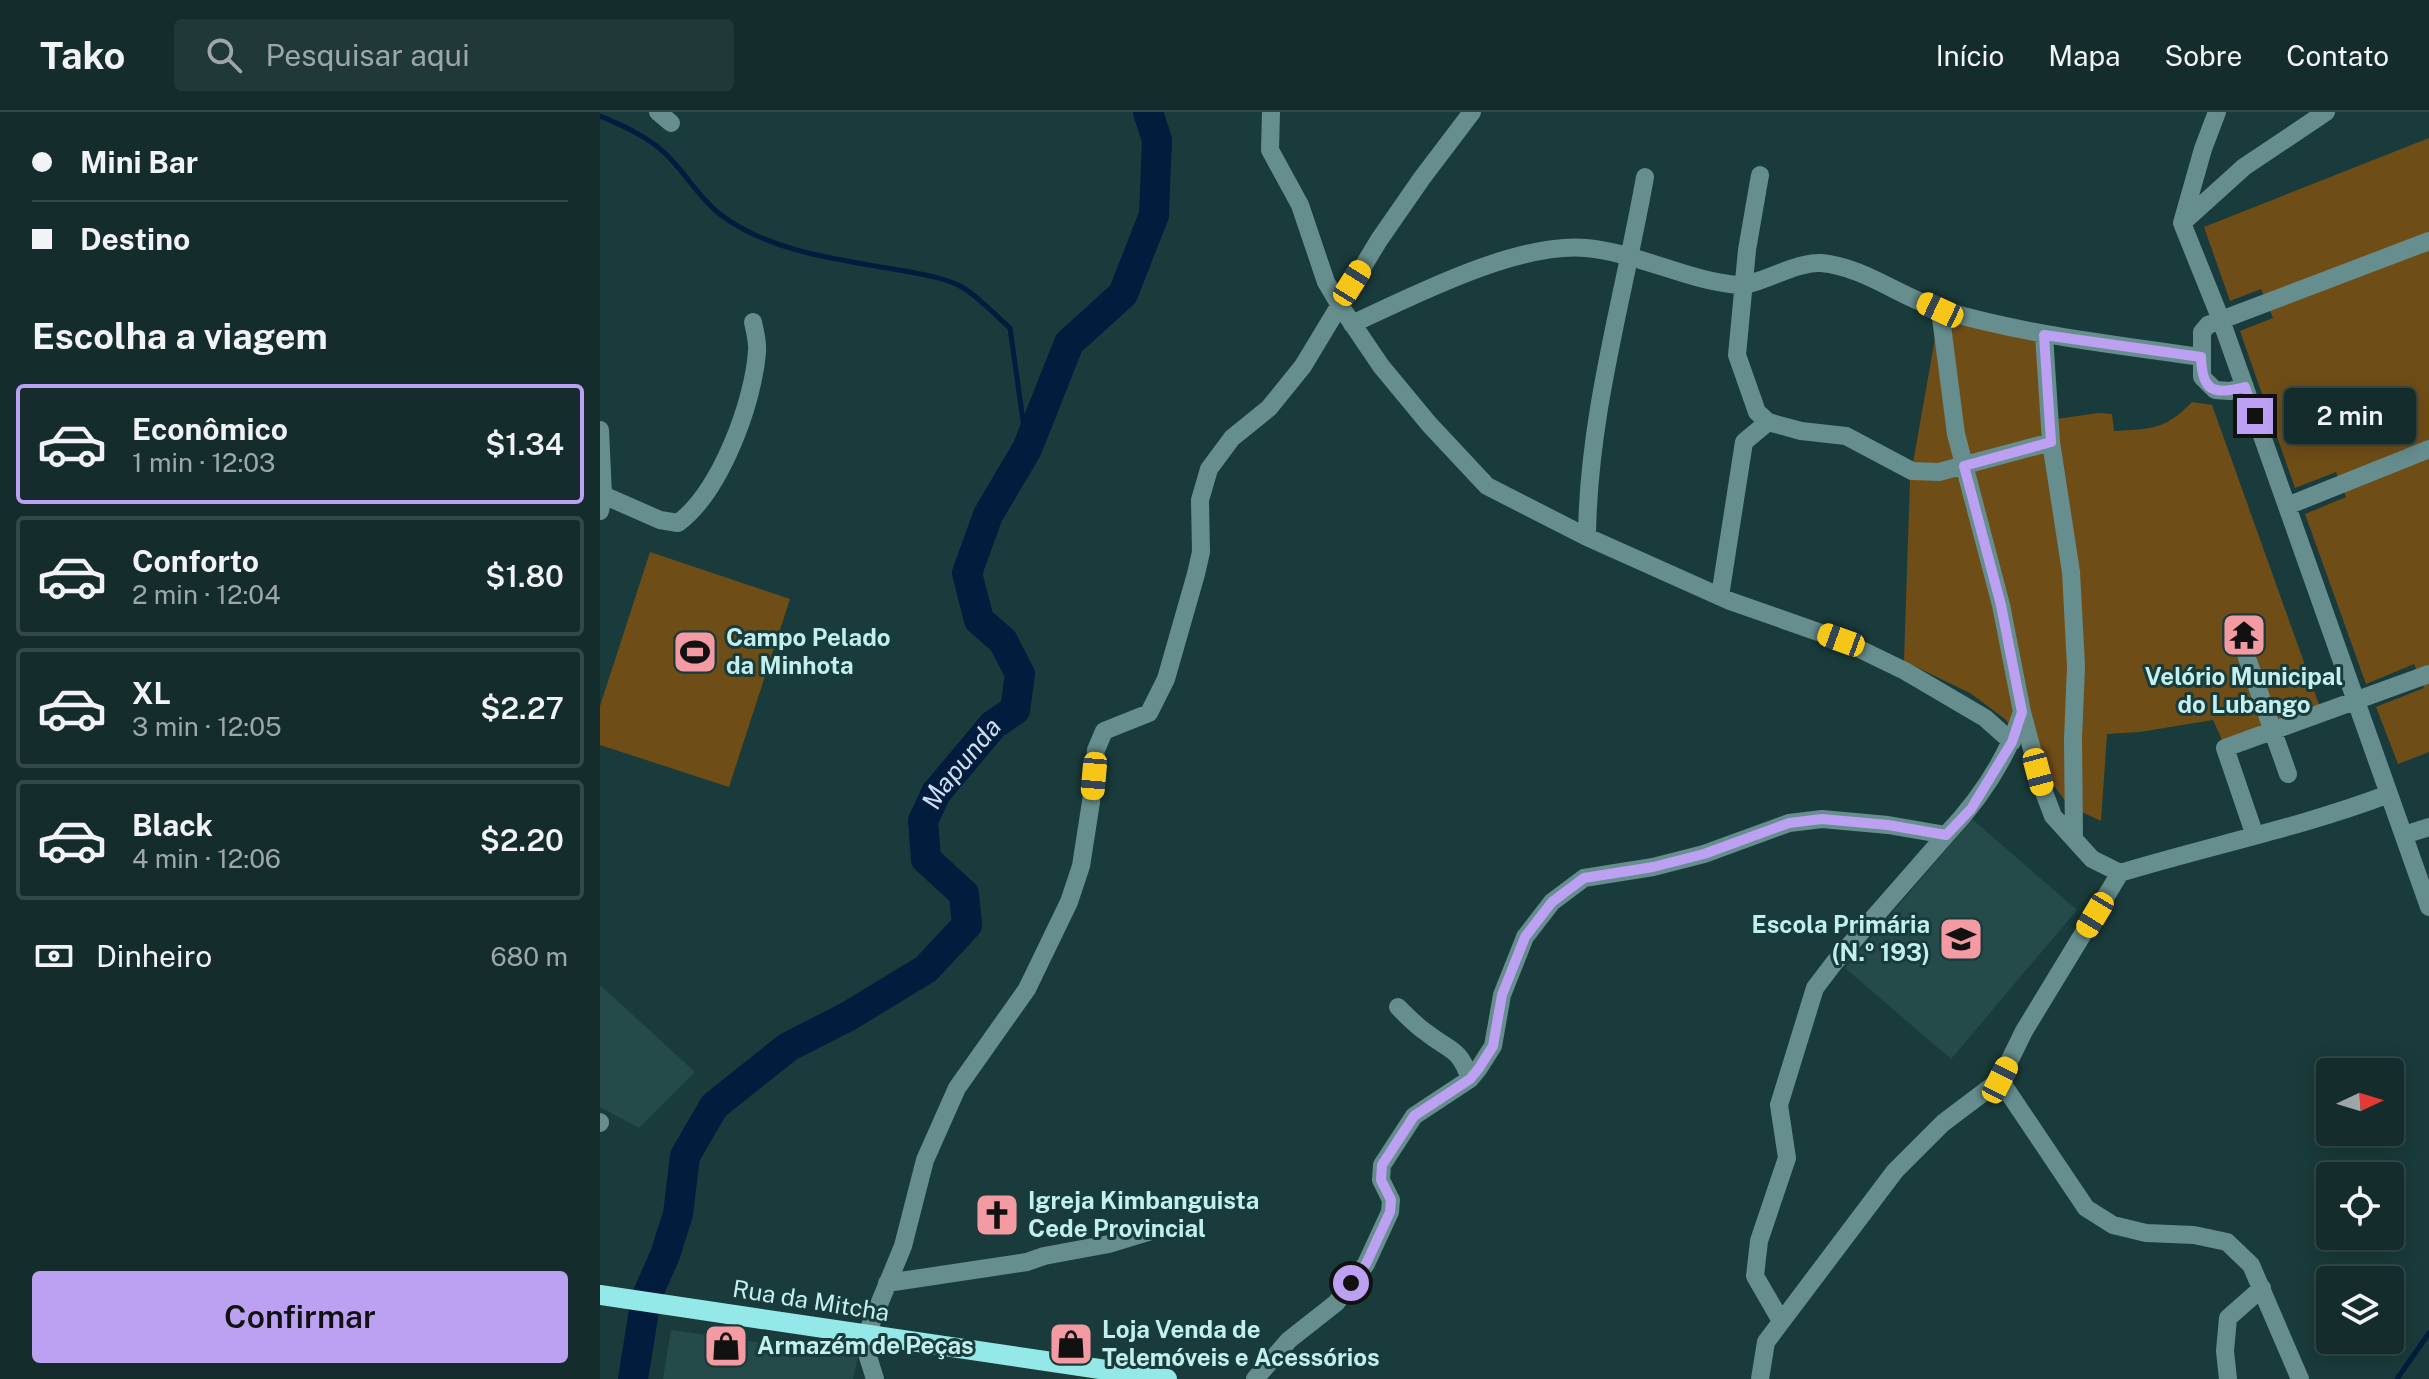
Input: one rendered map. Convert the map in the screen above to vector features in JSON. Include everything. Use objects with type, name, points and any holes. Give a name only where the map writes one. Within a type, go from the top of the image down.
[{"type":"main road","name":"Rua da Mitcha","points":[[600,1295],[1167,1379]]},
{"type":"street","points":[[1271,112],[1270,150],[1300,205],[1326,282],[1390,377],[1487,486],[1587,537],[1720,596],[1841,640],[1905,671],[1985,718],[2012,742]]},
{"type":"street","points":[[875,1379],[865,1347],[866,1336],[903,1246],[925,1160],[957,1088],[1027,989],[1069,902],[1081,866],[1096,750],[1104,731],[1149,713],[1166,679],[1201,552],[1200,500],[1209,469],[1232,438],[1269,408],[1303,366],[1339,304],[1422,178],[1472,112]]},
{"type":"street","points":[[2217,112],[2182,223],[2221,320],[2429,907]]},
{"type":"street","points":[[2182,223],[2244,167],[2326,112]]},
{"type":"street","points":[[1760,175],[1743,285],[1737,355],[1757,412],[1768,422],[1801,431],[1846,436],[1912,471],[1939,472],[2051,442]]},
{"type":"street","points":[[1587,537],[1588,490],[1598,411],[1645,177]]},
{"type":"street","points":[[2245,387],[2230,391],[2215,390],[2202,377],[2202,332],[2208,325],[2429,241]]},
{"type":"street","points":[[1352,324],[1454,277],[1553,247],[1588,248],[1699,277],[1743,285],[1775,273],[1819,263],[1861,273],[1940,310],[2044,335],[2201,357]]},
{"type":"street","points":[[1940,310],[1948,383],[1964,466],[2001,605],[2022,712],[2042,787],[2053,816],[2092,859],[2120,873]]},
{"type":"street","points":[[600,430],[601,503],[678,523],[695,511],[741,424],[758,349],[753,322]]},
{"type":"street","points":[[2044,335],[2051,442],[2071,572],[2076,666],[2074,839]]},
{"type":"street","points":[[1720,596],[1744,442],[1768,422]]},
{"type":"street","points":[[2287,506],[2429,449]]},
{"type":"street","points":[[2247,658],[2288,774]]},
{"type":"street","points":[[2253,830],[2225,748],[2424,676]]},
{"type":"street","points":[[1781,1321],[1755,1276],[1759,1241],[1787,1158],[1779,1105],[1815,988],[1971,809],[2012,742],[2022,712]]},
{"type":"street","points":[[1760,1379],[1766,1342],[1895,1171],[1943,1123],[2000,1080],[2024,1031],[2120,873],[2389,794]]},
{"type":"street","points":[[1255,1379],[1289,1340],[1336,1303],[1366,1264],[1390,1212],[1391,1200],[1381,1180],[1382,1165],[1414,1116],[1470,1079],[1493,1046],[1502,995],[1525,937],[1552,902],[1584,878],[1653,867],[1704,854],[1789,823],[1822,819],[1888,825],[1946,835]]},
{"type":"street","points":[[2404,835],[2429,827]]},
{"type":"street","points":[[1398,1007],[1426,1033],[1455,1051],[1464,1061],[1470,1079]]},
{"type":"street","points":[[2000,1080],[2086,1208],[2113,1225],[2227,1242],[2251,1265],[2300,1379]]},
{"type":"street","points":[[887,1283],[1027,1262],[1109,1244],[1155,1230]]},
{"type":"street","points":[[2228,1379],[2225,1351],[2228,1318],[2262,1288]]},
{"type":"shaded area","points":[[2429,138],[2429,752],[2398,764],[2376,707],[2424,688],[2414,664],[2366,684],[2305,514],[2346,497],[2336,472],[2295,488],[2240,331],[2273,318],[2261,289],[2230,301],[2204,227]]},
{"type":"shaded area","points":[[1940,310],[2044,335],[2057,419],[2112,414],[2114,431],[2138,430],[2165,423],[2192,402],[2212,405],[2320,707],[2223,742],[2213,720],[2107,734],[2101,821],[2069,806],[2005,719],[1970,693],[1904,661],[1910,480]]},
{"type":"shaded area","name":"Campo Pelado da Minhota","points":[[650,552],[790,599],[729,787],[600,745],[600,706]]},
{"type":"shaded area","name":"Escola Primária (N.º 193)","points":[[1972,819],[2077,910],[1951,1059],[1845,968]]},
{"type":"shaded area","points":[[600,985],[695,1072],[639,1128],[600,1107]]},
{"type":"shaded area","name":"Armazém de Peças","points":[[671,1330],[858,1356],[853,1379],[663,1379]]},
{"type":"waterway","name":"Mapunda","points":[[633,1379],[646,1298],[665,1255],[678,1214],[685,1156],[714,1106],[788,1047],[847,1017],[926,969],[967,925],[964,894],[926,859],[923,821],[936,793],[993,725],[1015,710],[1020,674],[1003,641],[979,620],[967,573],[988,515],[1027,449],[1069,343],[1123,294],[1154,215],[1157,140],[1148,112]]},
{"type":"waterway","points":[[600,116],[652,143],[675,163],[721,215],[760,237],[803,252],[935,277],[971,293],[1010,328],[1027,449]]},
{"type":"waterway","points":[[2397,1379],[2429,1333]]},
{"type":"place","name":"Velório Municipal do Lubango","points":[[2244,635]]},
{"type":"place","name":"Campo Pelado da Minhota","points":[[695,652]]},
{"type":"place","name":"Escola Primária (N.º 193)","points":[[1961,939]]},
{"type":"place","name":"Igreja Kimbanguista Cede Provincial","points":[[997,1215]]},
{"type":"place","name":"Loja Venda de Telemóveis e Acessórios","points":[[1071,1344]]},
{"type":"place","name":"Armazém de Peças","points":[[726,1346]]},
{"type":"route","points":[[1351,1283],[1366,1264],[1390,1212],[1391,1200],[1381,1180],[1382,1165],[1414,1116],[1470,1079],[1479,1068],[1493,1046],[1502,995],[1525,937],[1552,902],[1584,878],[1653,867],[1704,854],[1789,823],[1822,819],[1888,825],[1946,835],[1971,809],[2012,742],[2022,712],[2001,605],[1964,466],[2051,442],[2044,335],[2201,357],[2202,377],[2207,385],[2215,390],[2230,391],[2245,387],[2255,416]]}]
